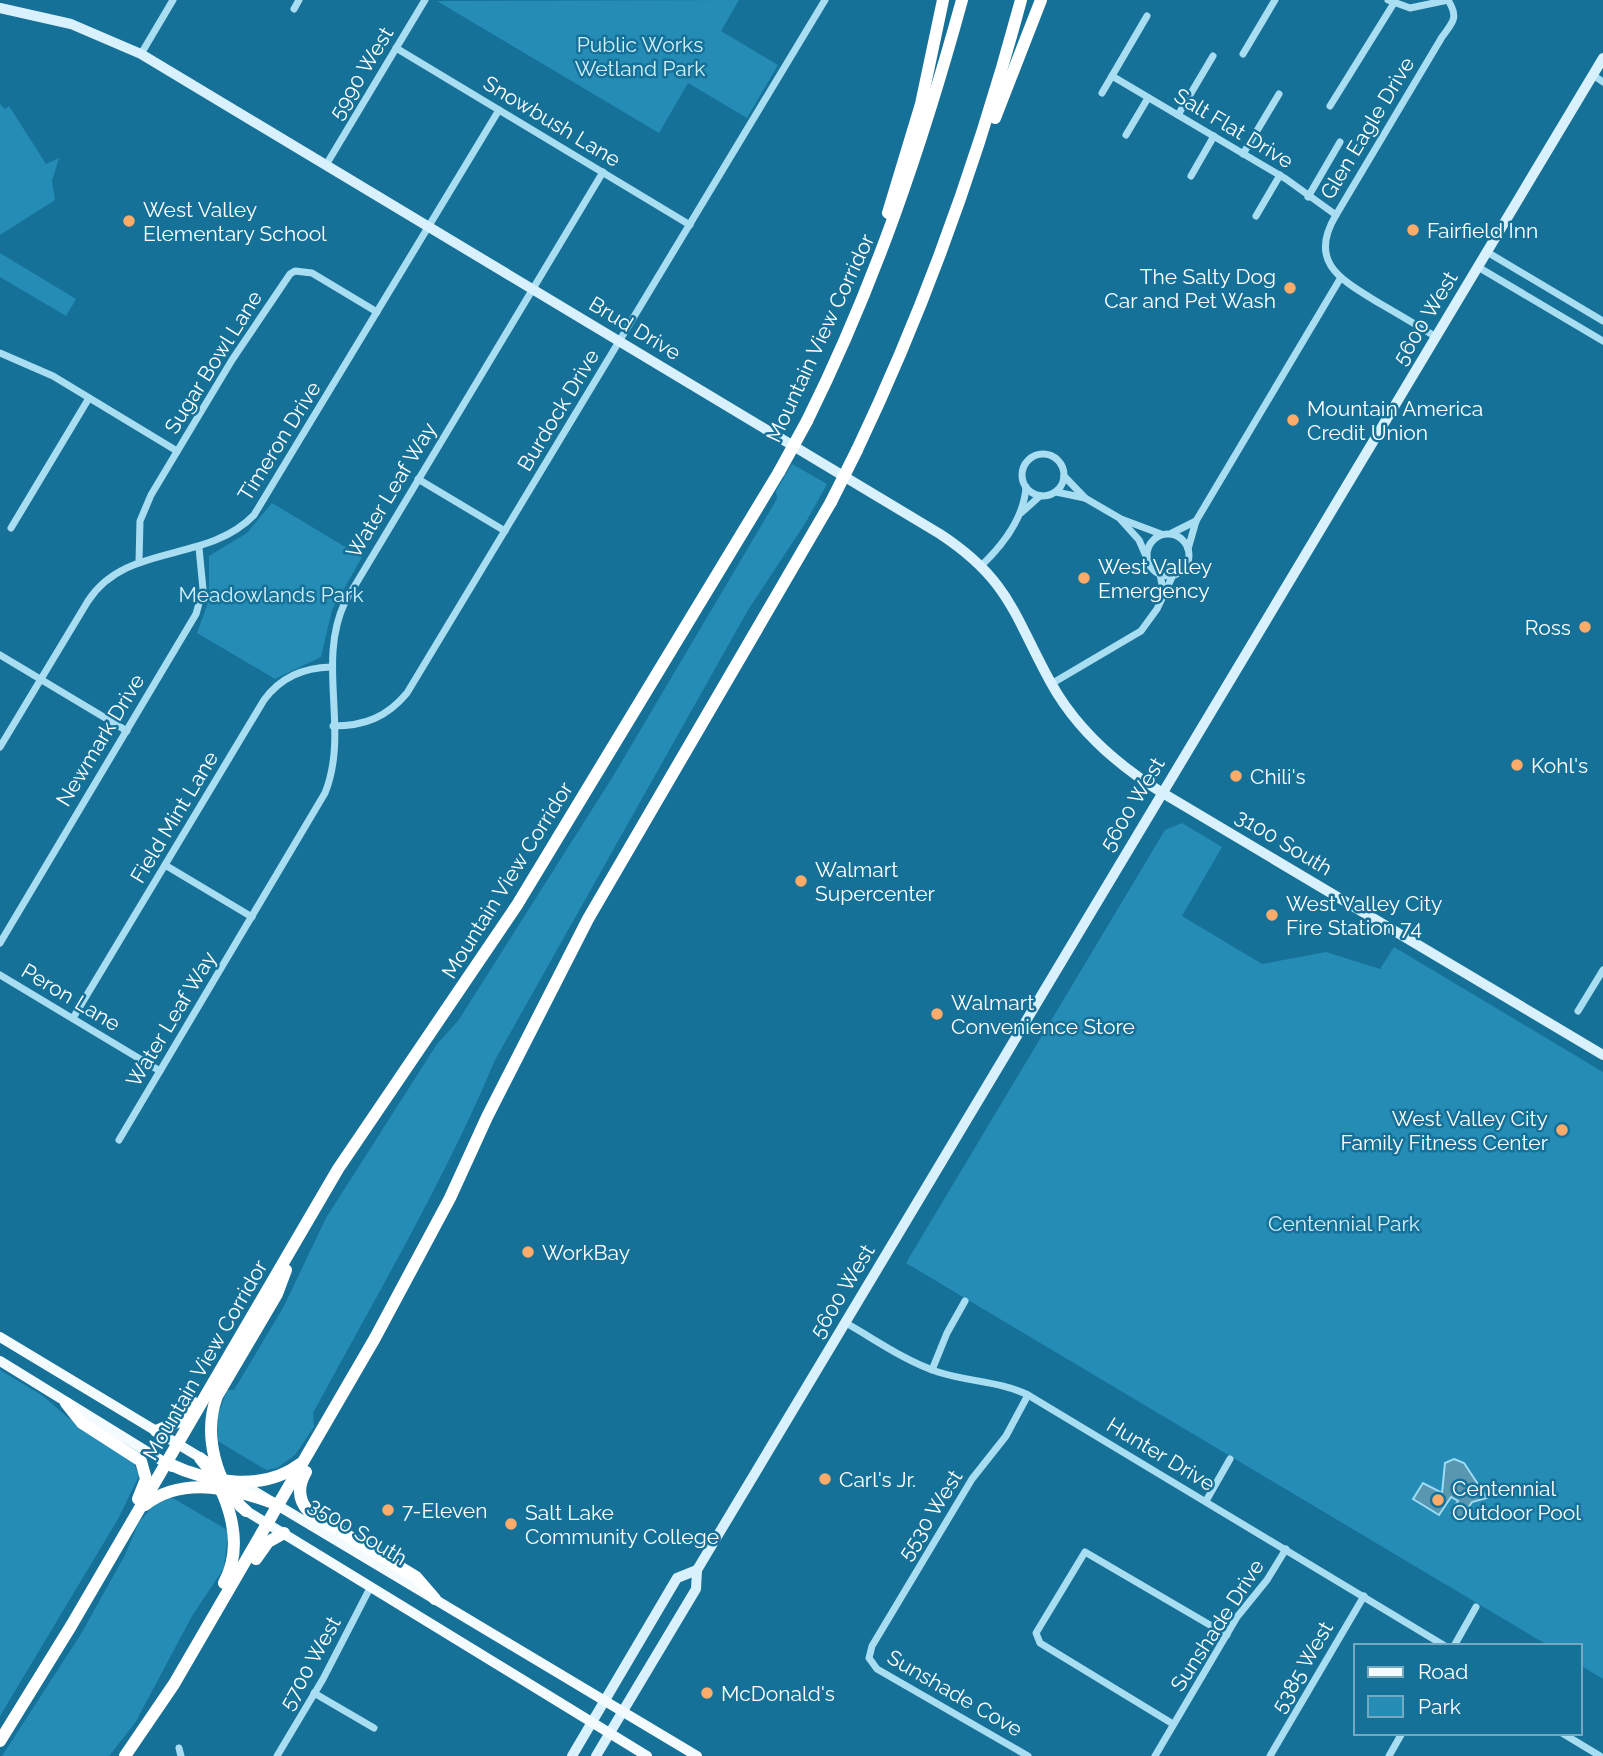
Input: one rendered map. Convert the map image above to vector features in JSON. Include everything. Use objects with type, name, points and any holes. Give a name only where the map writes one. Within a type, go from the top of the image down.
[{"type":"highway","points":[[828,378],[901,174],[926,84],[943,0]]},
{"type":"highway","name":"Mountain View Corridor","points":[[0,1741],[140,1509],[311,1212],[355,1141],[517,905],[779,472],[828,378],[898,212],[933,104],[962,0]]},
{"type":"highway","points":[[976,160],[1021,0]]},
{"type":"highway","points":[[125,1756],[174,1684],[375,1338],[445,1208],[486,1117],[583,929],[831,502],[923,305],[976,160],[999,109],[1041,0]]},
{"type":"highway","points":[[156,1431],[175,1425],[189,1412],[279,1255],[311,1212]]},
{"type":"highway","points":[[174,1684],[181,1657],[233,1562],[234,1532],[211,1435],[214,1404],[282,1284],[289,1253]]},
{"type":"highway","points":[[375,1338],[363,1373],[302,1479],[300,1496],[309,1512],[416,1577],[427,1586],[435,1599]]},
{"type":"highway","points":[[66,1403],[82,1423],[137,1457],[146,1475],[141,1493],[101,1562],[71,1626]]},
{"type":"highway","points":[[200,1458],[246,1511]]},
{"type":"highway","points":[[140,1509],[167,1492],[275,1477],[304,1460]]},
{"type":"highway","points":[[167,1463],[278,1505]]},
{"type":"highway","points":[[154,1714],[182,1684],[264,1547],[284,1533]]},
{"type":"main road","name":"Brud Drive","points":[[0,8],[89,30],[141,54],[931,528],[981,566],[1015,609],[1051,684],[1097,744],[1116,761],[1161,792]]},
{"type":"main road","name":"5600 West","points":[[596,1756],[696,1589],[697,1570],[1603,58]]},
{"type":"main road","name":"3100 South","points":[[1161,792],[1603,1055]]},
{"type":"main road","points":[[0,1337],[200,1458]]},
{"type":"main road","points":[[0,1361],[167,1463]]},
{"type":"main road","name":"3500 South","points":[[278,1505],[698,1756]]},
{"type":"main road","name":"3500 South","points":[[246,1511],[371,1586],[421,1621],[646,1756]]},
{"type":"main road","name":"5600 West","points":[[572,1756],[677,1578],[697,1570]]},
{"type":"street","points":[[141,54],[173,0]]},
{"type":"street","points":[[294,9],[299,0]]},
{"type":"street","name":"5990 West","points":[[326,164],[425,0]]},
{"type":"street","name":"Burdock Drive","points":[[333,726],[354,725],[377,719],[399,703],[825,0]]},
{"type":"street","points":[[1243,54],[1275,0]]},
{"type":"street","points":[[1330,106],[1391,2],[1417,8],[1448,0]]},
{"type":"street","name":"Glen Eagle Drive","points":[[1340,279],[1328,261],[1325,242],[1336,215],[1442,37],[1454,23],[1455,12],[1448,0]]},
{"type":"street","points":[[1102,93],[1147,16]]},
{"type":"street","name":"Snowbush Lane","points":[[396,48],[690,225]]},
{"type":"street","points":[[1178,115],[1213,56]]},
{"type":"street","points":[[1593,75],[1603,82]]},
{"type":"street","name":"Salt Flat Drive","points":[[1112,76],[1280,175],[1336,215]]},
{"type":"street","points":[[1243,154],[1279,94]]},
{"type":"street","points":[[1126,135],[1148,98]]},
{"type":"street","name":"Timeron Drive","points":[[0,747],[98,587],[120,570],[139,562],[199,548],[233,533],[259,508],[499,110]]},
{"type":"street","points":[[1191,176],[1214,136]]},
{"type":"street","points":[[1308,197],[1340,142]]},
{"type":"street","name":"Water Leaf Way","points":[[119,1140],[325,793],[334,762],[331,667],[333,634],[338,616],[603,172]]},
{"type":"street","points":[[1255,216],[1280,175]]},
{"type":"street","points":[[1487,253],[1603,321]]},
{"type":"street","points":[[1478,267],[1603,341]]},
{"type":"street","name":"Sugar Bowl Lane","points":[[139,562],[140,520],[177,451],[232,360],[290,274],[304,270],[312,273],[377,312]]},
{"type":"street","points":[[1051,684],[1138,633],[1149,621],[1173,575],[1186,565],[1196,521],[1340,279],[1436,337]]},
{"type":"street","points":[[0,353],[37,368],[177,451]]},
{"type":"street","points":[[11,528],[89,398]]},
{"type":"street","points":[[1021,513],[1026,487],[1022,470],[1026,462],[1036,455],[1054,457],[1062,465],[1064,476],[1085,498],[1121,519],[1161,534],[1171,533],[1196,521]]},
{"type":"street","points":[[1056,492],[1064,476]]},
{"type":"street","points":[[418,479],[505,531]]},
{"type":"street","points":[[1026,487],[1040,496]]},
{"type":"street","points":[[981,566],[1000,546],[1021,513],[1040,496],[1056,492],[1085,498]]},
{"type":"street","points":[[1121,519],[1139,540],[1147,559],[1160,574],[1164,595]]},
{"type":"street","points":[[1171,533],[1182,539],[1188,549]]},
{"type":"street","points":[[1147,559],[1149,544],[1161,534]]},
{"type":"street","name":"Newmark Drive","points":[[0,943],[196,614],[203,590],[199,548]]},
{"type":"street","points":[[1160,574],[1173,575]]},
{"type":"street","points":[[0,655],[127,730]]},
{"type":"street","name":"Field Mint Lane","points":[[73,1018],[269,693],[281,682],[303,671],[331,667]]},
{"type":"street","points":[[165,865],[252,917]]},
{"type":"street","points":[[1578,1011],[1603,970]]},
{"type":"street","name":"Peron Lane","points":[[0,975],[160,1071]]},
{"type":"street","points":[[932,1370],[947,1333],[965,1301]]},
{"type":"street","name":"Hunter Drive","points":[[846,1322],[906,1359],[932,1370],[994,1381],[1028,1395],[1442,1644]]},
{"type":"street","name":"5530 West","points":[[869,1658],[872,1646],[972,1479],[1006,1436],[1028,1395]]},
{"type":"street","points":[[1206,1501],[1230,1459]]},
{"type":"street","name":"Sunshade Drive","points":[[1155,1756],[1227,1635],[1286,1549]]},
{"type":"street","points":[[1173,1724],[1044,1646],[1036,1633],[1085,1552],[1227,1635]]},
{"type":"street","name":"5700 West","points":[[277,1756],[371,1586]]},
{"type":"street","name":"5385 West","points":[[1270,1756],[1364,1595]]},
{"type":"street","points":[[1455,1644],[1476,1607]]},
{"type":"street","name":"Sunshade Cove","points":[[869,1658],[877,1669],[965,1723],[1028,1756]]},
{"type":"street","points":[[314,1693],[374,1728]]},
{"type":"street","points":[[1389,1756],[1401,1735]]},
{"type":"street","points":[[1565,1735],[1600,1756]]},
{"type":"green space","name":"Public Works Wetland Park","points":[[739,0],[721,31],[778,65],[747,118],[688,83],[659,133],[437,1]]},
{"type":"green space","points":[[0,104],[5,109],[9,106],[46,164],[59,158],[52,181],[55,200],[0,235]]},
{"type":"green space","points":[[0,253],[76,299],[66,316],[0,277]]},
{"type":"green space","points":[[792,464],[827,484],[806,522],[748,610],[495,1060],[432,1194],[313,1413],[314,1427],[295,1455],[277,1468],[267,1470],[261,1467],[218,1441],[218,1415],[227,1390],[234,1390],[283,1308],[326,1218],[437,1044],[458,1021],[612,778],[777,499],[776,491]]},
{"type":"green space","name":"Meadowlands Park","points":[[272,503],[362,557],[332,610],[321,657],[275,679],[197,633],[209,600],[209,556],[247,533]]},
{"type":"green space","name":"Centennial Park","points":[[1182,823],[1222,847],[1182,916],[1262,964],[1326,952],[1380,969],[1394,947],[1603,1072],[1603,1679],[1582,1666],[1582,1644],[1546,1644],[906,1263],[1165,830]]},
{"type":"green space","points":[[0,1370],[43,1396],[67,1417],[131,1456],[139,1476],[118,1519],[0,1716]]},
{"type":"green space","points":[[171,1497],[228,1532],[224,1568],[192,1616],[135,1723],[109,1756],[2,1756],[81,1634],[125,1555],[139,1522],[155,1504]]},
{"type":"shaded area","points":[[1454,1459],[1464,1463],[1487,1498],[1472,1502],[1461,1519],[1451,1513],[1458,1501],[1451,1497],[1439,1515],[1413,1499],[1423,1483],[1442,1493],[1445,1463]]},
{"type":"place","name":"West Valley Elementary School","points":[[129,221]]},
{"type":"place","name":"Fairfield Inn","points":[[1413,230]]},
{"type":"place","name":"The Salty Dog Car and Pet Wash","points":[[1290,288]]},
{"type":"place","name":"Mountain America Credit Union","points":[[1293,420]]},
{"type":"place","name":"West Valley Emergency","points":[[1084,578]]},
{"type":"place","name":"Ross","points":[[1585,627]]},
{"type":"place","name":"Kohl's","points":[[1517,765]]},
{"type":"place","name":"Chili's","points":[[1236,776]]},
{"type":"place","name":"Walmart Supercenter","points":[[801,881]]},
{"type":"place","name":"West Valley City Fire Station 74","points":[[1272,915]]},
{"type":"place","name":"Walmart Convenience Store","points":[[937,1014]]},
{"type":"place","name":"West Valley City Family Fitness Center","points":[[1562,1130]]},
{"type":"place","name":"WorkBay","points":[[528,1252]]},
{"type":"place","name":"Carl's Jr.","points":[[825,1479]]},
{"type":"place","name":"Centennial Outdoor Pool","points":[[1438,1500]]},
{"type":"place","name":"7-Eleven","points":[[388,1510]]},
{"type":"place","name":"Salt Lake Community College","points":[[511,1524]]},
{"type":"place","name":"McDonald's","points":[[707,1693]]}]
